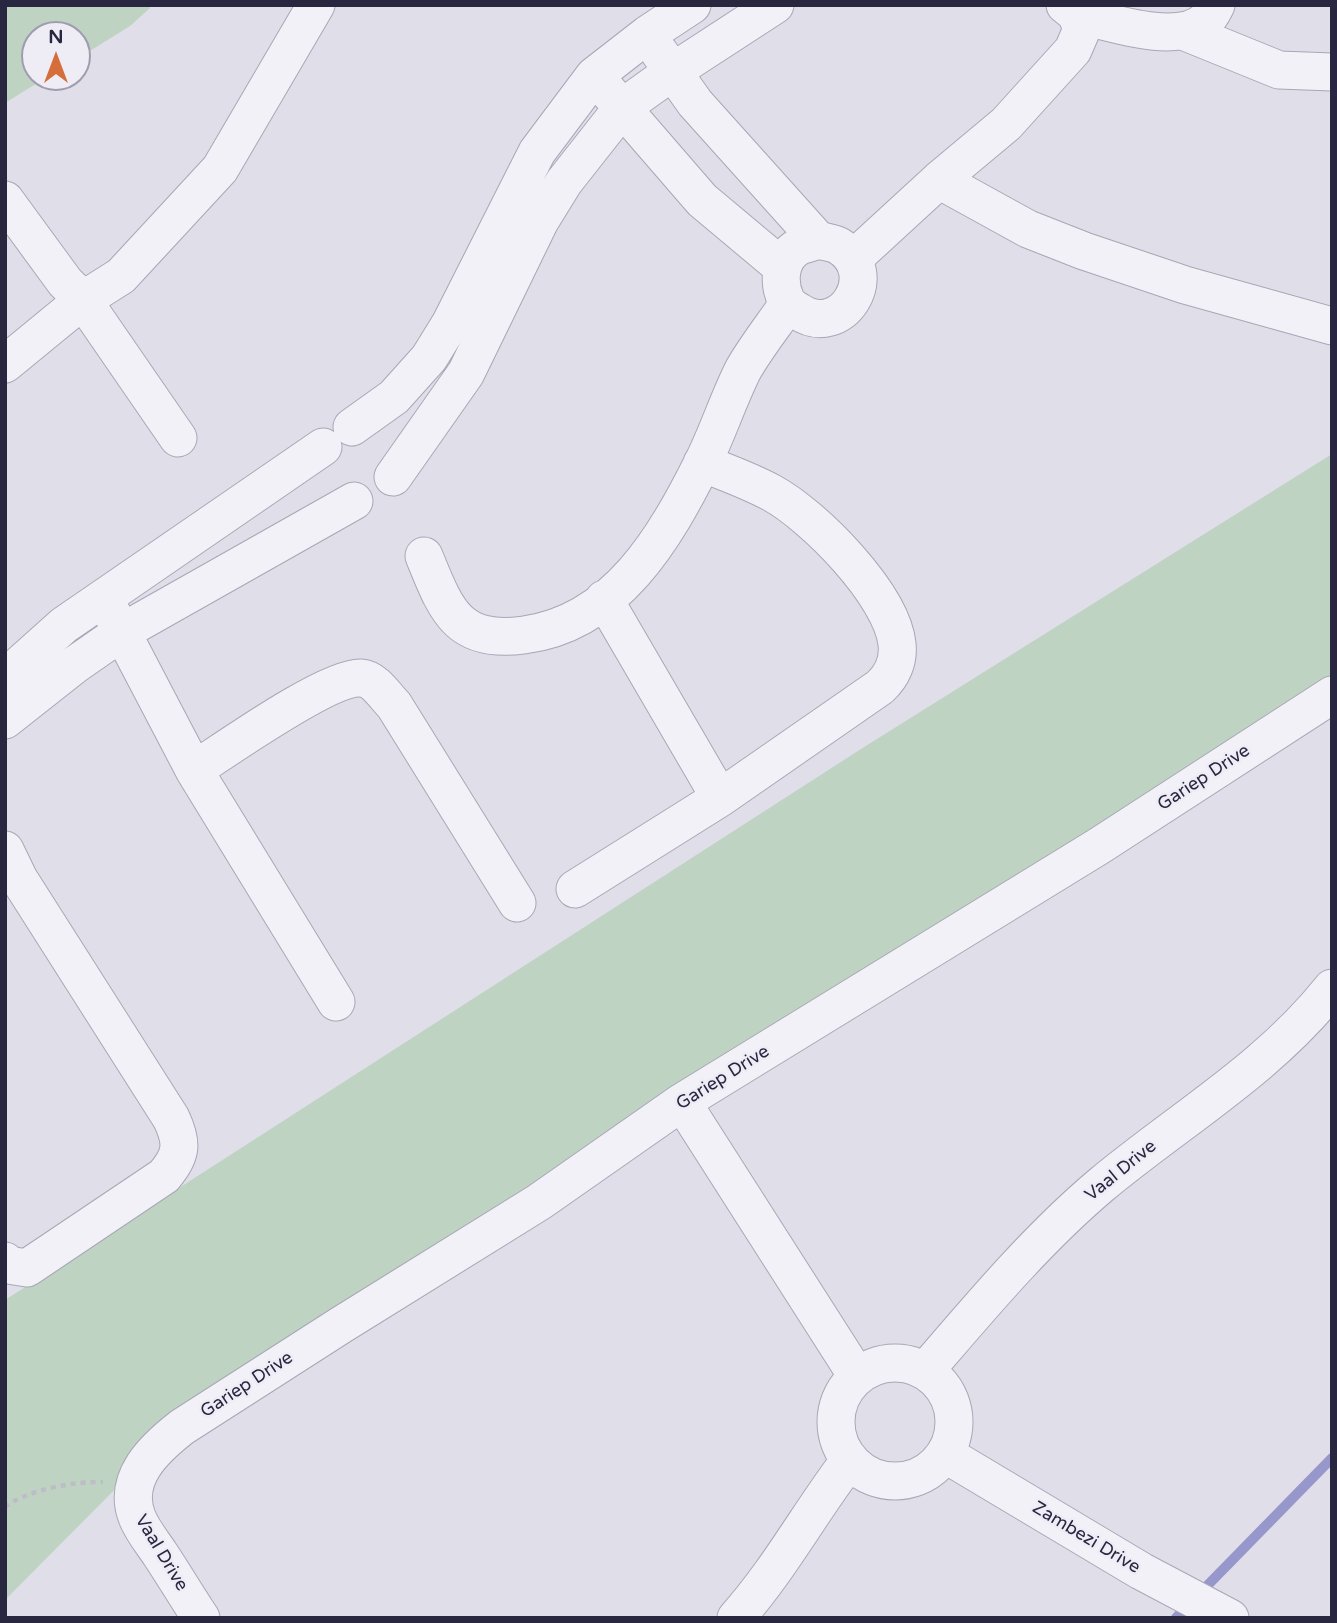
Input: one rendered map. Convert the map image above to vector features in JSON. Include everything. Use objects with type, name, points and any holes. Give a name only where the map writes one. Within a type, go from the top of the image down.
[{"type":"street","points":[[5,365],[83,300],[121,276],[220,169],[316,5]]},
{"type":"street","points":[[5,678],[53,634],[394,397],[429,358],[450,324],[537,152],[594,76],[648,34],[692,5]]},
{"type":"street","points":[[393,477],[393,452],[387,441],[377,432],[365,427],[338,437],[320,461],[328,488],[340,497],[354,501],[366,500],[387,488],[466,373],[540,221],[564,182],[623,107],[775,5]]},
{"type":"street","points":[[1183,31],[1207,20],[1216,5]]},
{"type":"street","points":[[1070,10],[1146,30],[1183,31],[1279,70],[1332,72]]},
{"type":"street","points":[[853,259],[939,180],[1006,124],[1073,50],[1082,29],[1070,10]]},
{"type":"street","points":[[648,34],[695,103],[818,240],[838,246],[853,259],[859,282],[851,304],[831,318],[808,318],[788,304],[780,286],[782,267],[796,248],[818,240]]},
{"type":"street","points":[[594,76],[702,200],[782,267]]},
{"type":"street","points":[[939,180],[1028,229],[1084,251],[1185,285],[1332,326]]},
{"type":"street","points":[[5,200],[65,282],[83,300],[178,438]]},
{"type":"street","points":[[424,556],[449,610],[462,625],[487,636],[509,637],[548,632],[580,616],[626,583],[656,546],[702,463],[744,369],[788,304]]},
{"type":"street","points":[[575,889],[720,798],[880,687],[890,678],[897,660],[897,643],[890,619],[863,578],[829,537],[773,493],[702,463]]},
{"type":"street","points":[[5,720],[122,632],[354,501]]},
{"type":"street","points":[[104,598],[194,770],[336,1002]]},
{"type":"street","points":[[604,599],[720,798]]},
{"type":"street","points":[[194,770],[304,700],[341,681],[361,678],[372,682],[394,705],[517,902]]},
{"type":"street","name":"Gariep Drive","points":[[135,1484],[153,1451],[182,1427],[539,1202],[682,1102],[1099,846],[1332,695]]},
{"type":"street","points":[[5,850],[19,879],[171,1118],[178,1133],[179,1147],[177,1161],[164,1177],[27,1268],[8,1265],[5,1261]]},
{"type":"street","name":"Vaal Drive","points":[[925,1371],[986,1300],[1050,1233],[1099,1187],[1245,1074],[1315,1010],[1332,988]]},
{"type":"street","points":[[682,1102],[856,1376]]},
{"type":"street","points":[[883,1364],[905,1364],[925,1371],[937,1381],[947,1394],[953,1409],[954,1424],[945,1454],[930,1470],[909,1479],[888,1481],[867,1475],[849,1461],[839,1445],[835,1427],[836,1408],[844,1391],[856,1376],[883,1364]]},
{"type":"street","name":"Zambezi Drive","points":[[945,1454],[1141,1571],[1227,1616]]},
{"type":"street","points":[[736,1618],[763,1585],[819,1500],[849,1461]]},
{"type":"street","name":"Vaal Drive","points":[[135,1484],[133,1497],[137,1517],[201,1618]]},
{"type":"path","points":[[5,1507],[16,1499],[82,1481],[135,1484]]},
{"type":"green space","points":[[5,5],[148,5],[150,8],[130,26],[91,50],[91,21],[21,21],[21,91],[24,91],[5,103]]},
{"type":"green space","points":[[1332,454],[1332,695],[153,1451],[5,1600],[5,1300],[861,749]]},
{"type":"waterway","points":[[1200,1593],[1332,1458]]},
{"type":"waterway","points":[[1176,1618],[1189,1604]]}]
